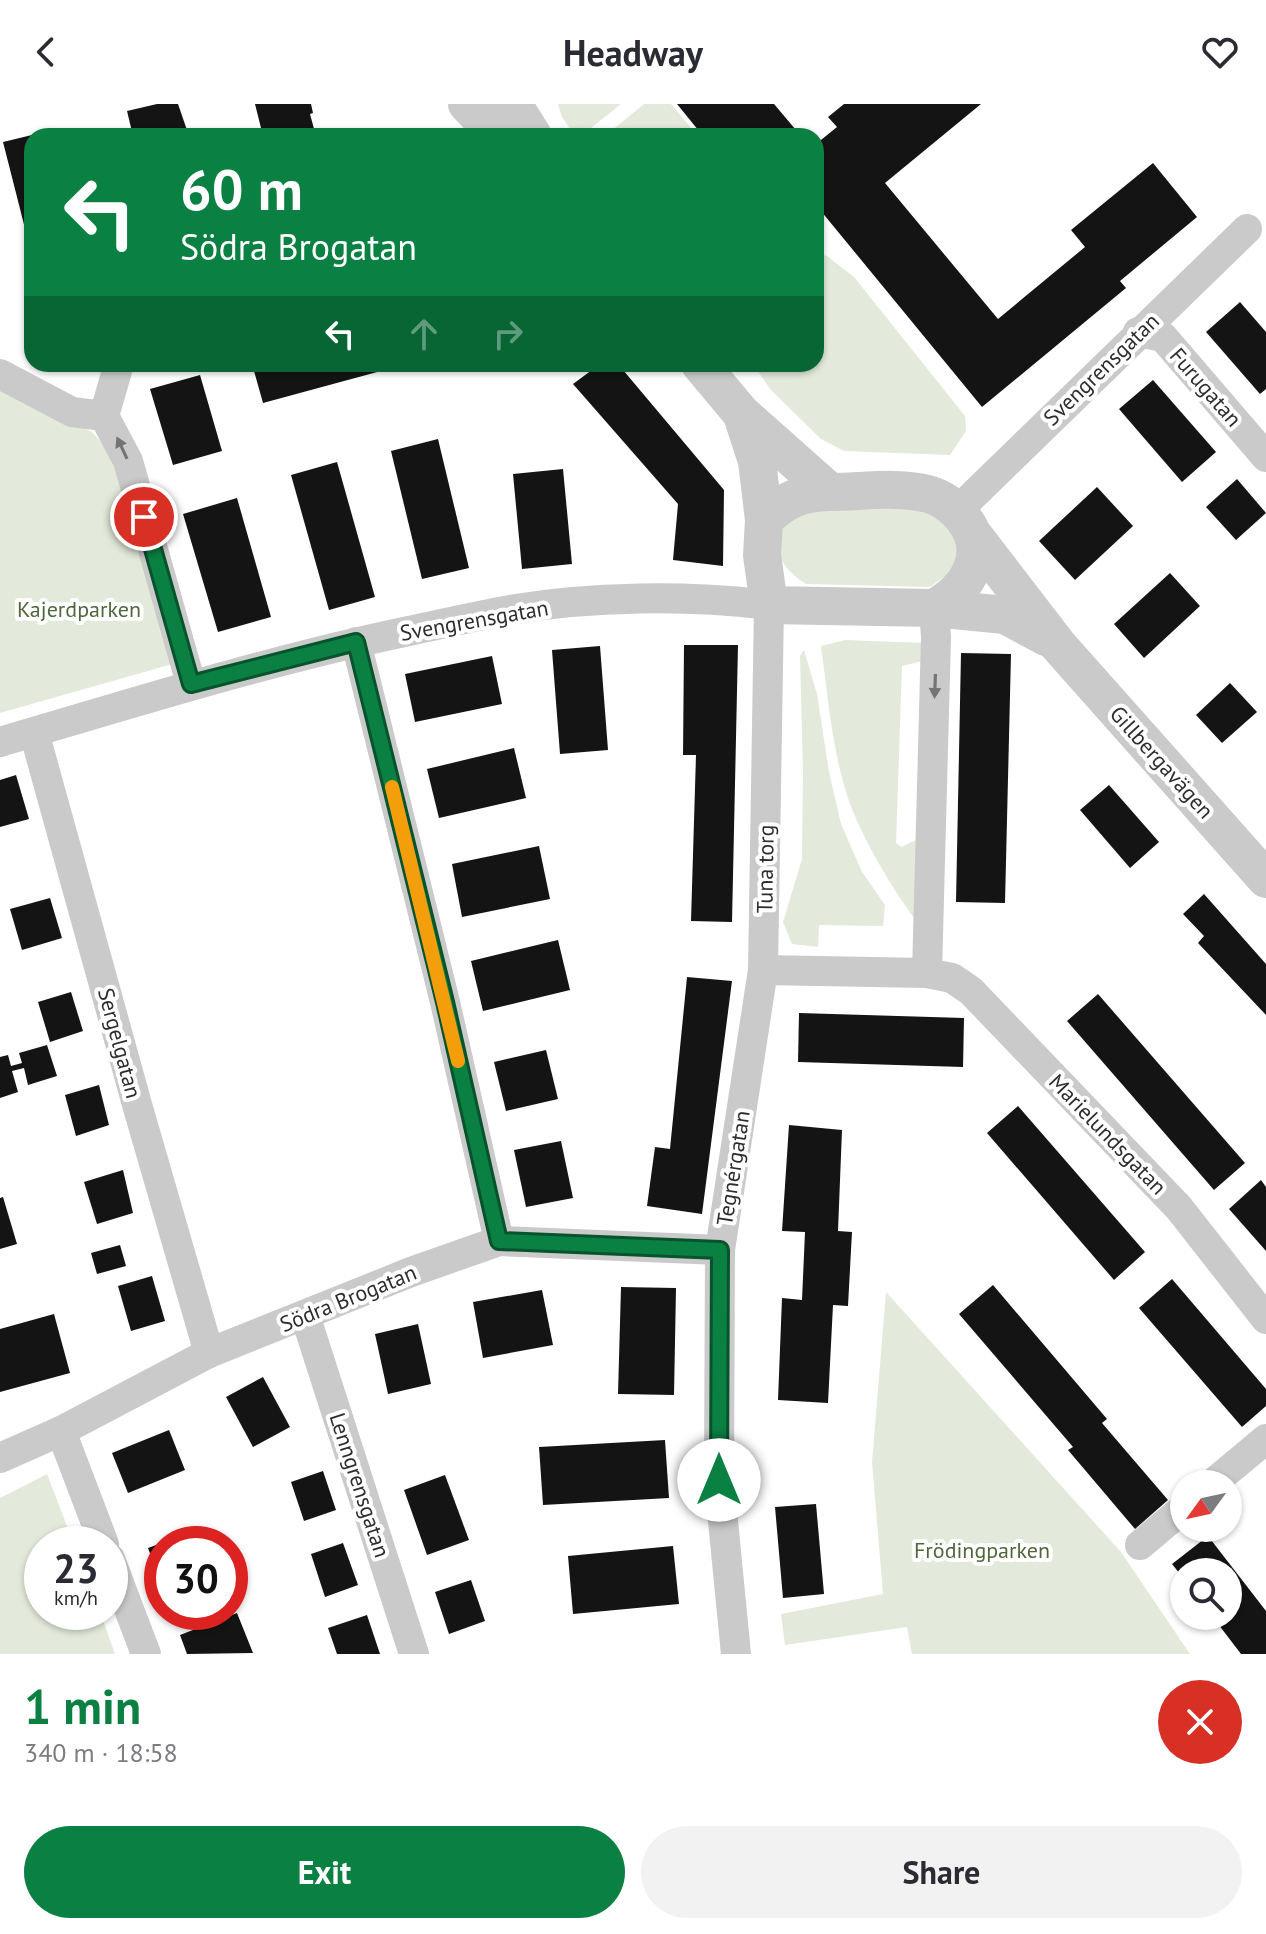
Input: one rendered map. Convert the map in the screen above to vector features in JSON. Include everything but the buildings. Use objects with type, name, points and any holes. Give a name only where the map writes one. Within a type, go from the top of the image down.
[{"type":"street","points":[[467,104],[490,128]]},
{"type":"street","points":[[513,104],[528,128]]},
{"type":"street","name":"Svengrensgatan","points":[[966,524],[1138,332],[1247,229]]},
{"type":"street","name":"Furugatan","points":[[1138,332],[1163,337],[1266,457]]},
{"type":"street","points":[[117,372],[104,416],[128,461],[191,684]]},
{"type":"street","points":[[707,372],[741,413],[830,492]]},
{"type":"street","points":[[0,374],[72,412],[104,416]]},
{"type":"street","points":[[741,413],[757,461],[764,520],[762,555],[769,605]]},
{"type":"street","points":[[763,970],[929,973],[934,608],[948,600],[970,573],[977,549],[966,524],[946,502],[915,492],[803,494],[779,506],[764,520]]},
{"type":"street","name":"Gillbergavägen","points":[[966,524],[1058,645],[1266,879]]},
{"type":"street","name":"Svengrensgatan","points":[[0,742],[191,684],[356,642],[512,610],[633,598],[721,600],[769,605]]},
{"type":"street","name":"Gillbergavägen","points":[[769,605],[934,608],[1005,615],[1058,645]]},
{"type":"street","name":"Tuna torg","points":[[763,970],[769,605]]},
{"type":"street","points":[[356,642],[445,1002],[499,1241]]},
{"type":"street","name":"Sergelgatan","points":[[34,732],[209,1353]]},
{"type":"street","name":"Tegnérgatan","points":[[736,1654],[719,1480],[720,1250],[763,970]]},
{"type":"street","name":"Marielundsgatan","points":[[929,973],[952,978],[971,991],[1179,1208],[1266,1319]]},
{"type":"street","name":"Södra Brogatan","points":[[0,1458],[61,1431],[209,1353],[411,1272],[499,1241],[720,1250]]},
{"type":"street","name":"Lenngrensgatan","points":[[305,1315],[414,1654]]},
{"type":"street","points":[[61,1431],[97,1526]]},
{"type":"street","points":[[1229,1470],[1266,1439]]},
{"type":"street","points":[[1140,1545],[1170,1520]]},
{"type":"street","points":[[128,1606],[146,1654]]},
{"type":"green space","points":[[558,104],[621,104],[591,128],[570,128]]},
{"type":"green space","points":[[644,104],[671,104],[691,128],[615,128]]},
{"type":"green space","points":[[824,255],[854,277],[965,416],[966,431],[950,455],[844,451],[821,439],[770,389],[758,372],[824,372]]},
{"type":"green space","name":"Kajerdparken","points":[[0,384],[92,432],[120,463],[176,663],[0,713]]},
{"type":"green space","points":[[917,505],[936,512],[957,539],[958,558],[945,576],[930,587],[806,584],[788,570],[779,553],[779,535],[789,513]]},
{"type":"green space","points":[[845,640],[924,643],[923,661],[902,666],[896,843],[902,847],[919,838],[916,921],[866,839],[852,809],[840,770],[821,646]]},
{"type":"green space","points":[[804,650],[817,694],[841,824],[862,872],[885,905],[883,926],[819,925],[818,947],[792,944],[783,922],[802,859],[800,656]]},
{"type":"green space","name":"Frödingparken","points":[[886,1292],[1121,1552],[1170,1624],[1170,1630],[1174,1630],[1190,1654],[912,1654],[907,1627],[785,1645],[781,1614],[883,1594],[872,1462]]},
{"type":"green space","points":[[47,1474],[67,1526],[24,1526],[24,1630],[106,1630],[115,1654],[0,1654],[0,1498]]},
{"type":"slow traffic","points":[[392,787],[458,1061]]},
{"type":"route","points":[[144,517],[191,684],[356,642],[445,1002],[499,1241],[720,1250],[719,1480]]}]
